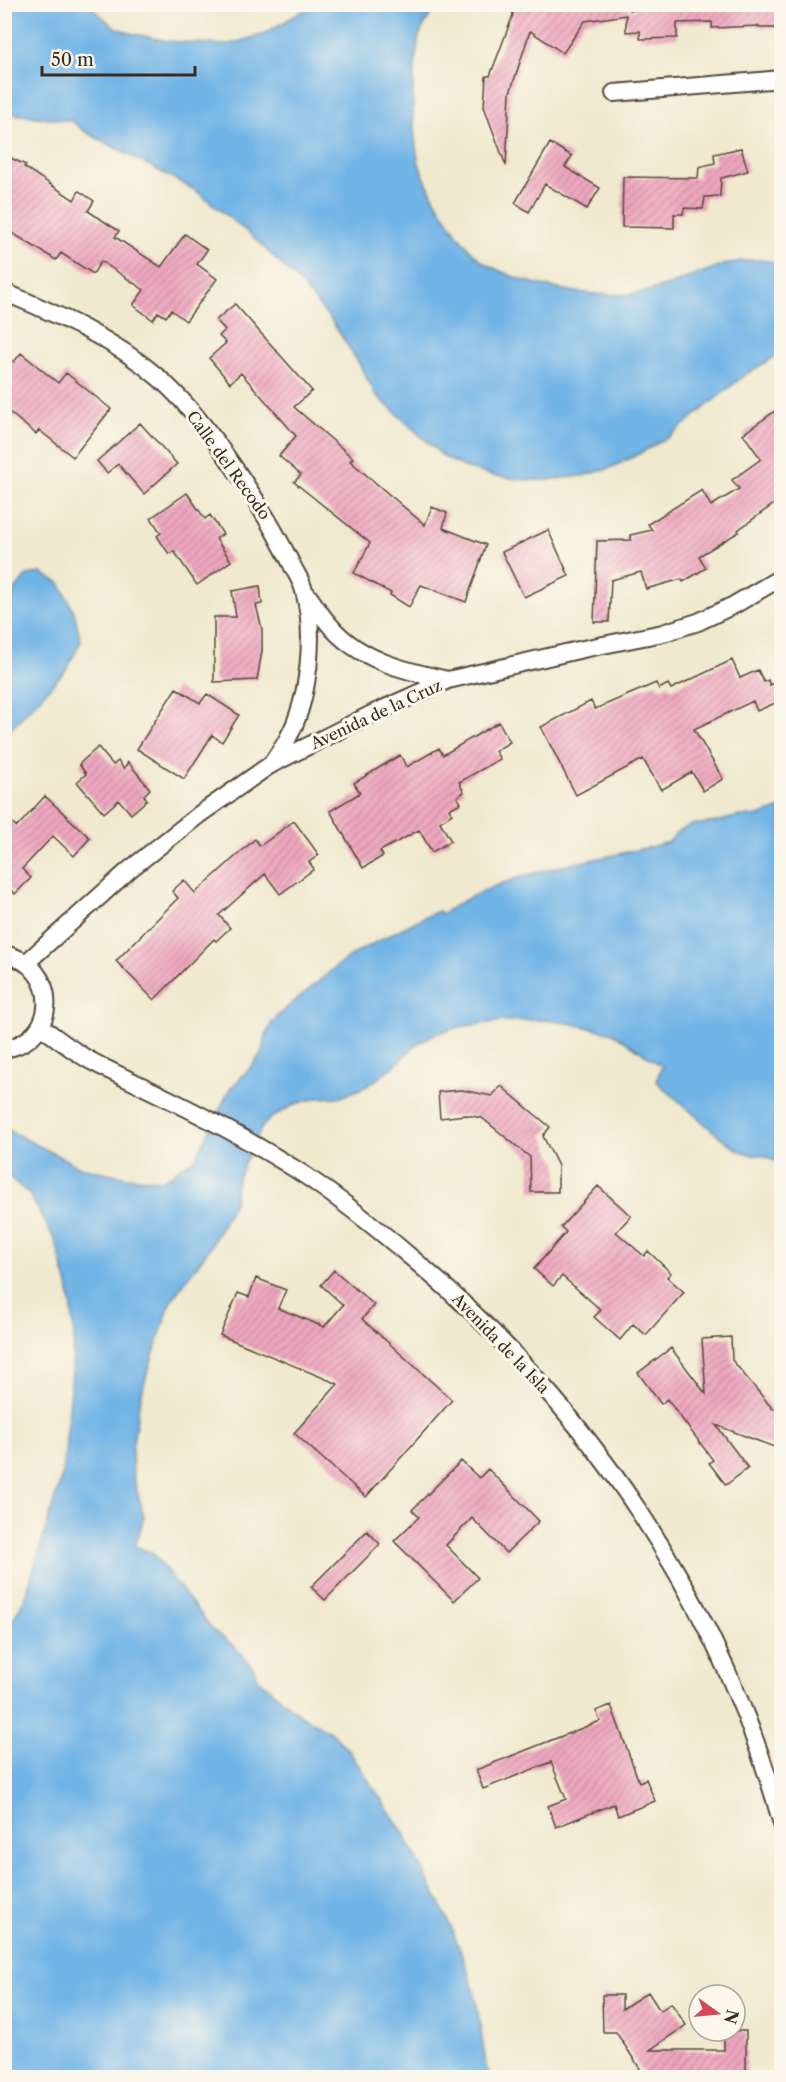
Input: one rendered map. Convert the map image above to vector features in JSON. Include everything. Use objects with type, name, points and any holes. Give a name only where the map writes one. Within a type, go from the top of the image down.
[{"type":"street","points":[[614,93],[782,79]]},
{"type":"street","name":"Calle del Recodo","points":[[4,292],[70,320],[120,349],[159,378],[191,411],[243,480],[267,515],[304,590],[329,625],[355,647],[382,662],[409,672],[448,680]]},
{"type":"street","name":"Avenida de la Cruz","points":[[27,962],[129,870],[200,814],[270,765],[374,713],[448,680],[663,633],[698,622],[734,605],[782,577]]},
{"type":"street","name":"Calle del Recodo","points":[[270,765],[289,738],[300,710],[305,687],[309,628],[304,590]]},
{"type":"street","points":[[4,954],[27,962],[37,972],[45,992],[45,1013],[40,1026],[32,1036],[20,1044],[4,1049]]},
{"type":"street","name":"Avenida de la Isla","points":[[40,1026],[90,1060],[269,1152],[332,1194],[457,1296],[512,1350],[551,1394],[610,1468],[661,1544],[702,1617],[739,1701],[768,1777],[782,1824]]},
{"type":"water","points":[[5,4],[89,5],[113,26],[126,32],[167,41],[226,45],[262,35],[313,5],[438,5],[423,28],[417,44],[413,106],[417,154],[426,182],[445,216],[468,247],[490,266],[506,274],[545,286],[608,295],[645,292],[717,267],[745,260],[781,263],[781,353],[746,374],[669,437],[608,469],[582,476],[526,480],[494,476],[469,469],[444,457],[376,395],[331,320],[299,282],[252,236],[195,190],[84,131],[72,121],[5,113]]},
{"type":"water","points":[[41,573],[60,583],[74,612],[81,641],[67,669],[5,735],[5,632],[14,591],[27,575]]},
{"type":"water","points":[[781,808],[781,1164],[763,1155],[752,1155],[738,1150],[715,1133],[656,1081],[662,1066],[613,1033],[545,1020],[503,1021],[459,1027],[435,1034],[417,1044],[392,1068],[367,1086],[341,1097],[317,1098],[295,1104],[271,1118],[262,1127],[236,1184],[234,1202],[211,1246],[171,1301],[139,1405],[132,1449],[133,1476],[144,1517],[135,1546],[153,1553],[213,1630],[233,1645],[254,1668],[256,1677],[300,1715],[331,1732],[349,1751],[403,1832],[448,1919],[469,1973],[476,1999],[488,2077],[5,2077],[5,1634],[25,1598],[63,1472],[74,1340],[68,1286],[55,1240],[29,1194],[5,1174],[4,1128],[80,1167],[126,1177],[160,1180],[169,1177],[195,1159],[230,1089],[254,1064],[261,1053],[273,1021],[338,965],[359,951],[422,918],[439,911],[442,914],[495,886],[552,869],[669,842],[676,833],[691,825],[740,816],[758,816]]},
{"type":"building","points":[[511,4],[629,4],[629,10],[636,10],[636,4],[782,4],[782,28],[759,28],[759,26],[712,28],[712,22],[677,23],[677,38],[640,39],[640,31],[626,32],[626,15],[585,21],[563,53],[530,31],[510,93],[506,166],[484,107],[486,76],[490,76],[513,15]]},
{"type":"building","points":[[550,143],[572,156],[565,167],[600,188],[587,209],[545,184],[529,212],[515,203]]},
{"type":"building","points":[[741,148],[748,171],[721,178],[720,196],[705,197],[703,209],[684,208],[683,214],[674,214],[674,228],[622,227],[623,177],[698,178],[699,167],[715,163],[714,154]]},
{"type":"building","points":[[4,155],[26,165],[24,167],[74,200],[79,191],[94,201],[88,211],[119,231],[115,237],[161,267],[185,234],[207,250],[197,264],[217,279],[186,321],[171,310],[166,317],[158,312],[153,320],[133,305],[144,290],[101,261],[93,274],[61,253],[56,260],[4,228]]},
{"type":"building","points":[[235,304],[312,391],[294,407],[353,458],[350,461],[425,525],[432,507],[447,513],[443,528],[486,545],[466,602],[421,585],[409,607],[390,595],[391,593],[354,573],[370,543],[294,482],[301,475],[279,456],[296,436],[241,373],[230,383],[209,358],[226,343],[219,336],[225,330],[216,320]]},
{"type":"building","points":[[21,353],[58,383],[66,373],[111,409],[73,457],[39,430],[36,434],[4,408],[4,355],[14,362]]},
{"type":"building","points":[[782,406],[782,498],[738,530],[739,532],[699,556],[706,568],[683,582],[682,579],[646,589],[641,572],[611,580],[609,622],[594,622],[597,541],[631,540],[630,535],[652,530],[648,524],[702,490],[711,506],[739,489],[732,480],[761,459],[743,434]]},
{"type":"building","points":[[140,423],[177,464],[144,494],[118,464],[107,473],[97,461]]},
{"type":"building","points":[[187,493],[205,519],[210,515],[223,534],[216,539],[231,561],[197,585],[174,551],[169,554],[157,536],[161,533],[151,518]]},
{"type":"building","points":[[548,530],[569,576],[524,597],[502,552]]},
{"type":"building","points":[[260,586],[262,604],[256,605],[262,629],[262,651],[257,680],[214,682],[214,617],[236,617],[232,591]]},
{"type":"building","points":[[732,660],[740,678],[758,670],[764,682],[768,680],[770,685],[774,683],[782,700],[757,711],[753,701],[694,729],[723,779],[703,791],[692,772],[661,790],[643,759],[576,795],[541,727],[591,701],[595,709],[656,683],[659,689],[668,684],[671,689]]},
{"type":"building","points":[[176,688],[200,703],[207,694],[239,715],[222,742],[212,735],[184,779],[137,749]]},
{"type":"building","points":[[499,722],[510,742],[495,751],[500,759],[459,782],[464,792],[457,797],[461,803],[449,809],[452,814],[440,822],[451,841],[432,852],[419,830],[380,851],[383,856],[363,868],[330,811],[360,793],[354,783],[400,755],[407,767],[439,748],[443,755]]},
{"type":"building","points":[[98,747],[113,765],[118,761],[124,769],[128,762],[150,789],[144,795],[147,800],[131,814],[119,800],[104,813],[77,782],[86,774],[79,764]]},
{"type":"building","points":[[45,796],[90,838],[74,856],[53,836],[22,869],[31,878],[15,894],[7,886],[4,888],[4,815],[17,827]]},
{"type":"building","points":[[294,821],[319,855],[309,862],[314,869],[280,894],[265,874],[219,915],[230,928],[216,941],[214,939],[154,1000],[116,961],[178,898],[172,891],[184,880],[195,893],[255,839],[260,846]]},
{"type":"building","points":[[501,1086],[550,1127],[543,1136],[558,1166],[558,1192],[531,1192],[530,1157],[482,1118],[466,1115],[440,1118],[438,1092],[462,1090],[492,1096]]},
{"type":"building","points":[[598,1186],[631,1216],[616,1232],[644,1256],[648,1251],[671,1273],[667,1277],[684,1292],[646,1335],[633,1324],[620,1340],[594,1317],[601,1310],[562,1276],[553,1286],[534,1269],[566,1232],[561,1227]]},
{"type":"building","points":[[334,1270],[374,1305],[362,1319],[452,1400],[366,1497],[294,1433],[338,1384],[220,1335],[238,1293],[249,1297],[256,1278],[286,1290],[278,1308],[324,1327],[343,1305],[321,1285]]},
{"type":"building","points":[[731,1337],[732,1360],[772,1408],[782,1412],[782,1450],[716,1425],[748,1468],[726,1485],[709,1463],[713,1460],[667,1399],[661,1404],[638,1373],[671,1348],[706,1394],[702,1339]]},
{"type":"building","points":[[461,1461],[479,1478],[488,1469],[539,1521],[506,1553],[472,1518],[446,1545],[478,1578],[454,1601],[394,1541],[419,1517],[412,1510]]},
{"type":"building","points":[[367,1531],[380,1544],[325,1600],[311,1587]]},
{"type":"building","points":[[611,1705],[639,1782],[646,1779],[655,1801],[618,1816],[614,1804],[556,1827],[548,1806],[566,1799],[551,1762],[483,1789],[476,1770],[600,1721],[596,1711]]},
{"type":"building","points":[[648,1992],[660,2011],[671,2003],[686,2025],[650,2050],[724,2050],[724,2043],[746,2043],[746,2078],[646,2078],[616,2032],[603,2032],[602,1995],[622,1995],[622,2009]]}]
